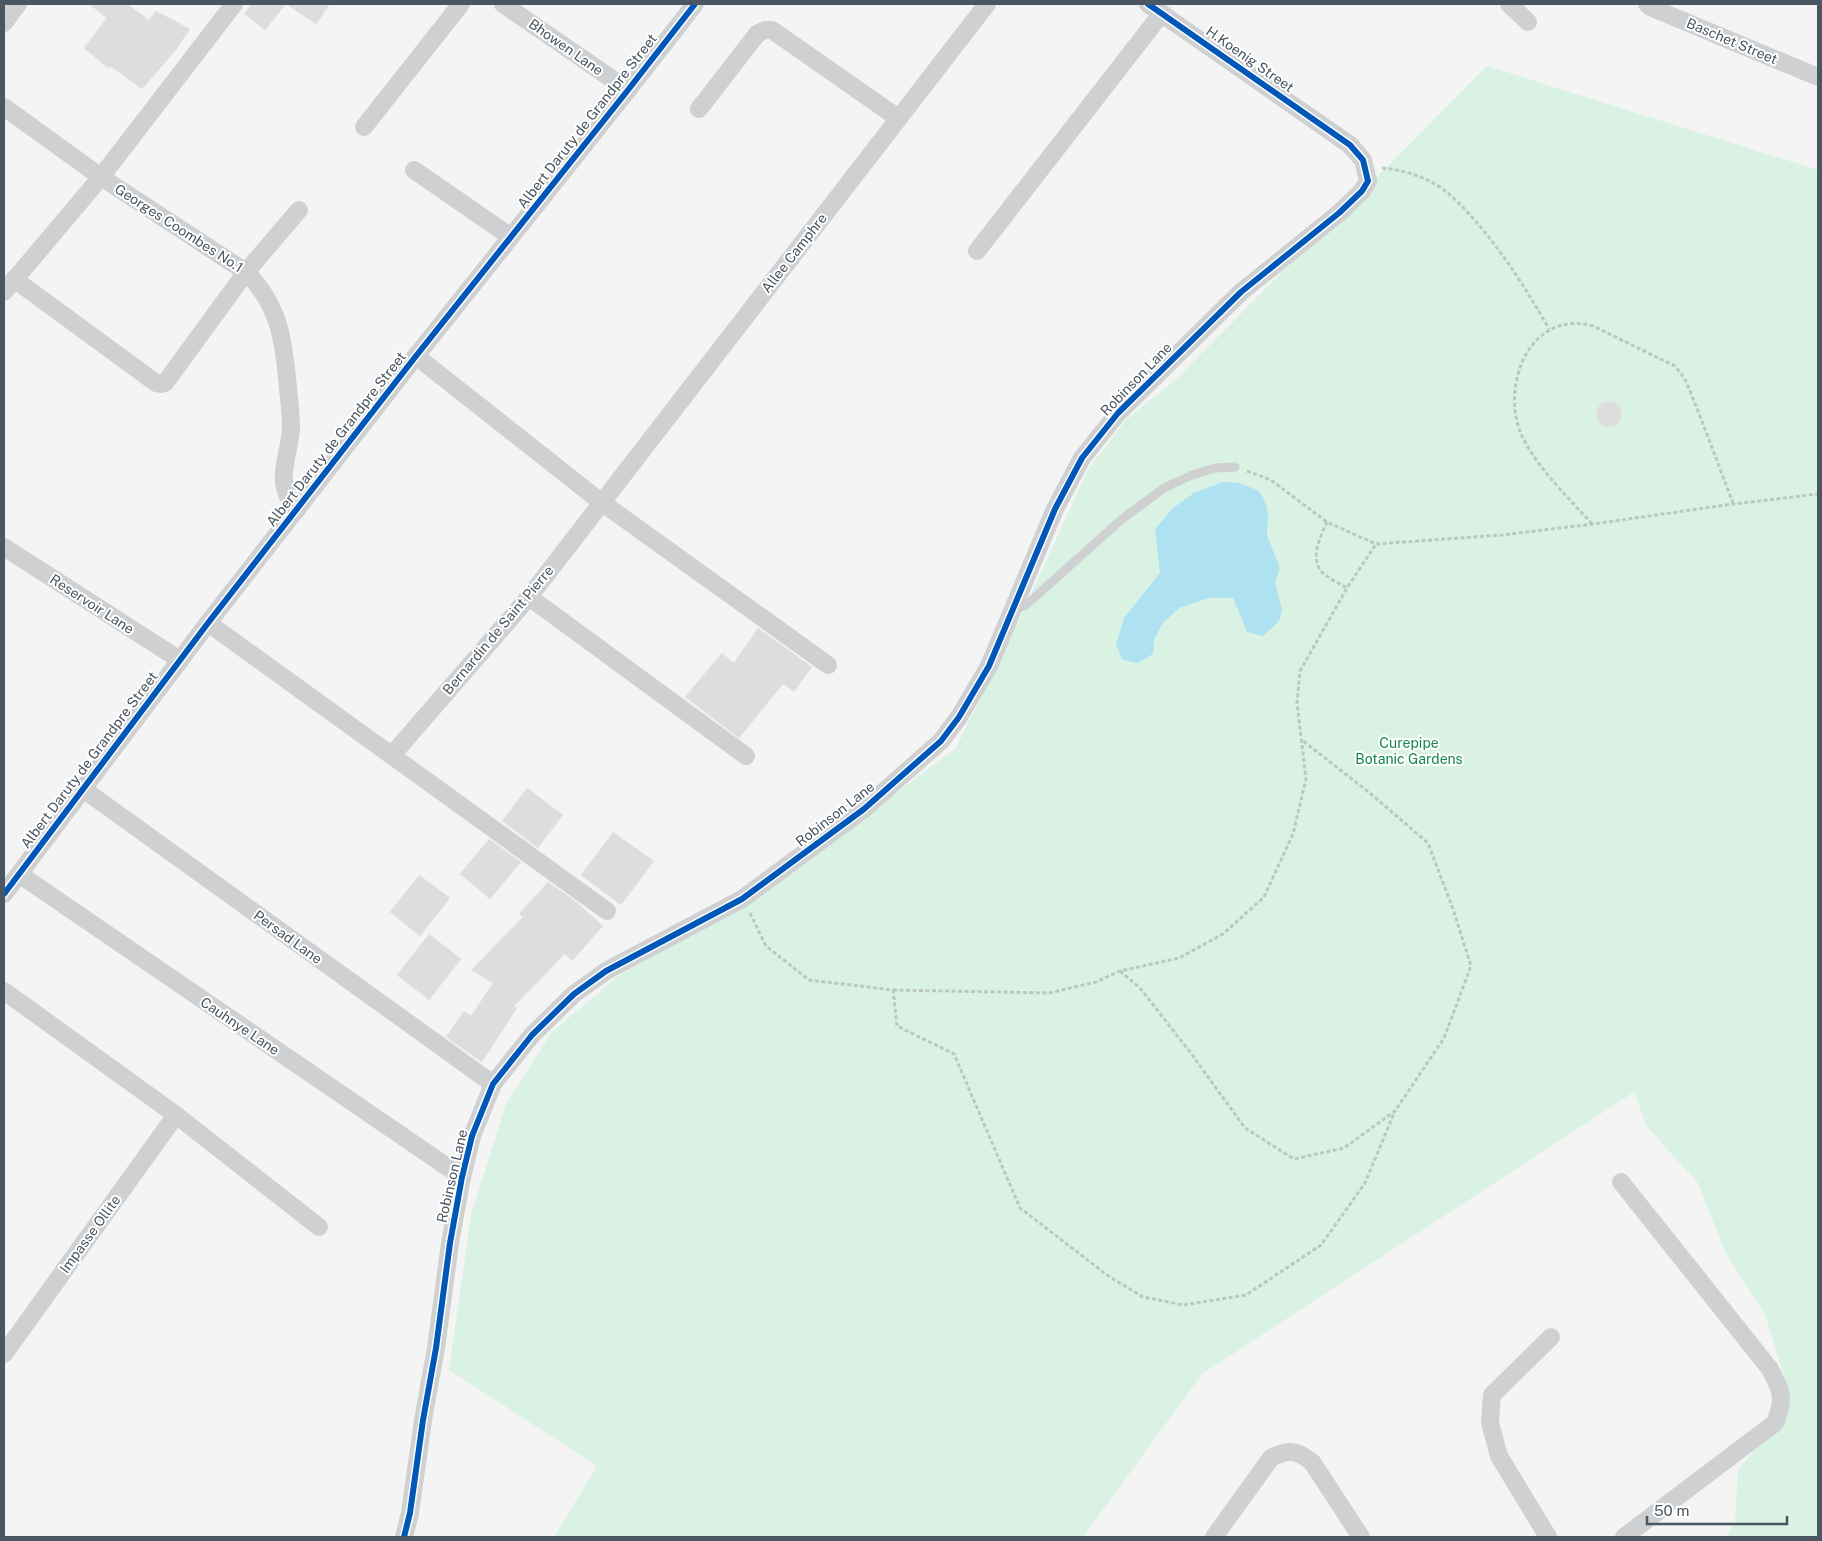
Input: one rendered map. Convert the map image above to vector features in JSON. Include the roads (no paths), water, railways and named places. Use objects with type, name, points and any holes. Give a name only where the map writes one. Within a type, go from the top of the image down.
[{"type":"street","points":[[4,23],[18,4]]},
{"type":"street","points":[[234,4],[101,177],[9,285],[156,383],[165,383],[246,272],[299,210]]},
{"type":"street","points":[[364,127],[461,4]]},
{"type":"street","name":"Bhowen Lane","points":[[503,4],[628,90]]},
{"type":"street","name":"Albert Daruty de Grandpre Street","points":[[4,894],[208,623],[694,4]]},
{"type":"street","name":"Allee Camphre","points":[[601,502],[987,4]]},
{"type":"street","points":[[1509,4],[1528,22]]},
{"type":"street","name":"Baschet Street","points":[[1647,4],[1650,7],[1818,77]]},
{"type":"street","points":[[978,251],[1155,8]]},
{"type":"street","name":"H.Koenig Street","points":[[1155,8],[1337,135],[1363,160],[1366,169]]},
{"type":"street","points":[[698,109],[757,34],[765,30],[772,30],[898,118]]},
{"type":"street","name":"Georges Coombes No.1","points":[[4,107],[101,177],[246,272],[260,285],[270,303],[280,332],[285,356],[291,427],[284,484],[287,496],[297,510]]},
{"type":"street","name":"Robinson Lane","points":[[404,1537],[410,1513],[423,1420],[436,1348],[450,1243],[462,1177],[472,1136],[493,1084],[532,1035],[574,994],[606,970],[742,898],[864,809],[941,741],[959,717],[989,666],[1055,509],[1082,458],[1118,414],[1240,292],[1339,213],[1362,191],[1368,181],[1366,169]]},
{"type":"street","points":[[414,170],[511,237]]},
{"type":"street","points":[[416,356],[601,502],[828,665]]},
{"type":"street","name":"Bernardin de Saint Pierre","points":[[392,755],[529,597],[601,502]]},
{"type":"street","name":"Reservoir Lane","points":[[4,547],[180,660]]},
{"type":"street","points":[[529,597],[746,756]]},
{"type":"street","points":[[208,623],[608,911]]},
{"type":"street","name":"Persad Lane","points":[[83,790],[493,1084]]},
{"type":"street","name":"Cauhnye Lane","points":[[19,874],[462,1177]]},
{"type":"street","points":[[4,991],[176,1114],[319,1227]]},
{"type":"street","name":"Impasse Ollite","points":[[4,1354],[176,1114]]},
{"type":"street","points":[[1621,1182],[1770,1369],[1780,1390],[1781,1407],[1775,1423],[1624,1537]]},
{"type":"street","points":[[1548,1537],[1499,1456],[1490,1422],[1492,1395],[1551,1337]]},
{"type":"street","points":[[1214,1537],[1271,1458],[1284,1452],[1300,1453],[1312,1462],[1360,1537]]},
{"type":"lane","points":[[1013,610],[1026,605],[1122,519],[1164,488],[1192,474],[1215,468],[1235,467]]},
{"type":"water","points":[[1223,482],[1240,483],[1259,491],[1266,504],[1268,516],[1267,535],[1280,568],[1275,582],[1282,610],[1279,621],[1263,636],[1247,632],[1233,598],[1208,598],[1179,608],[1163,623],[1154,639],[1153,654],[1138,663],[1123,660],[1116,645],[1124,618],[1160,573],[1155,529],[1173,508],[1194,493]]},
{"type":"park label","name":"Curepipe Botanic Gardens","points":[[1409,752]]}]
